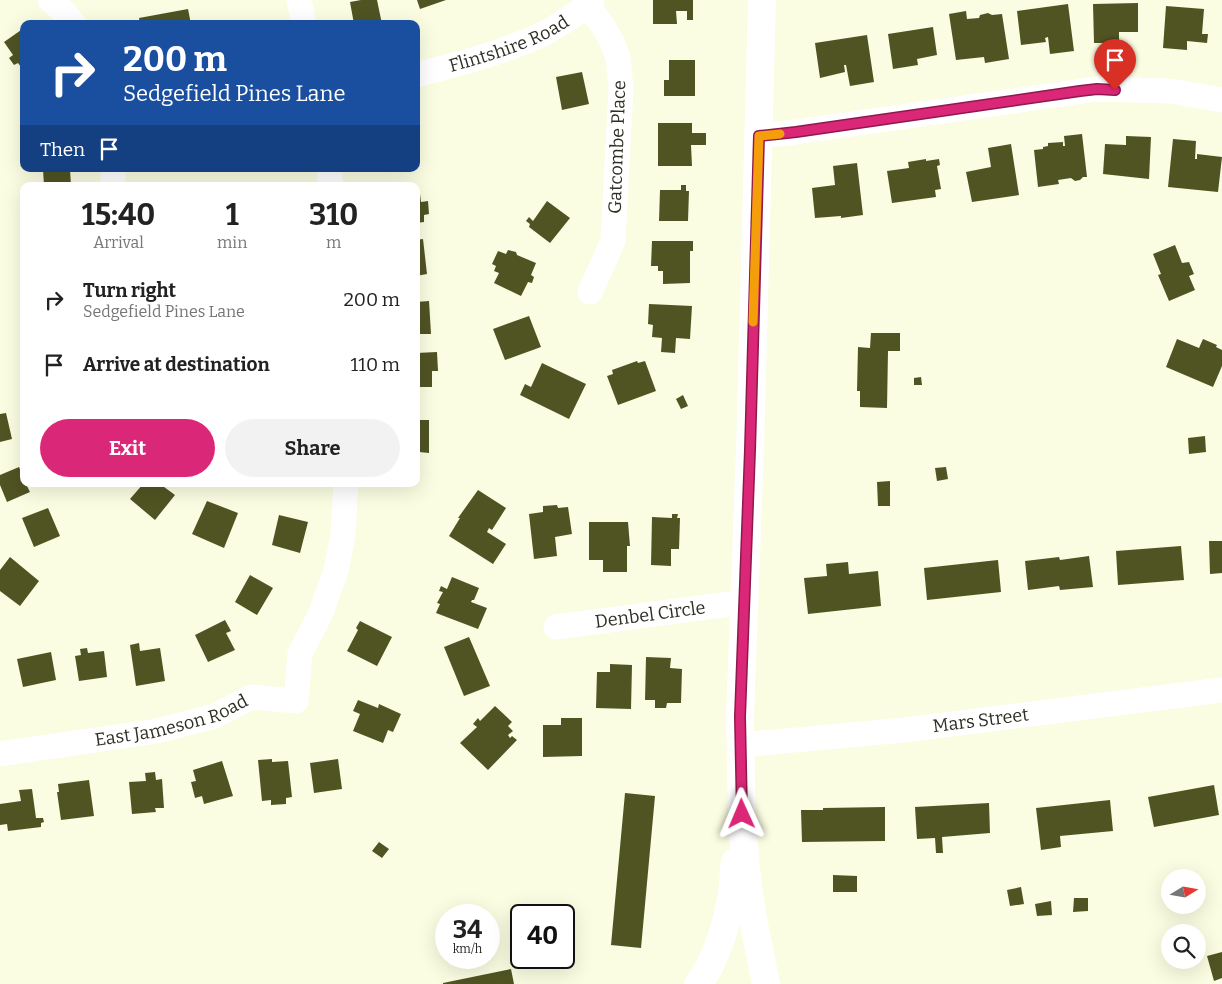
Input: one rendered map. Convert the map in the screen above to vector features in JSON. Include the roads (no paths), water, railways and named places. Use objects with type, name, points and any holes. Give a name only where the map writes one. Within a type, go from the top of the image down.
[{"type":"street","points":[[50,0],[71,20]]},
{"type":"street","points":[[298,0],[303,20]]},
{"type":"street","points":[[762,0],[740,745],[742,824],[746,869],[752,914],[766,984]]},
{"type":"street","name":"Flintshire Road","points":[[420,74],[455,65],[545,33],[590,3]]},
{"type":"street","name":"Gatcombe Place","points":[[590,3],[612,42],[618,57],[621,87],[612,241],[590,292]]},
{"type":"street","points":[[759,136],[1097,89],[1170,91],[1222,100]]},
{"type":"street","name":"East Jameson Road","points":[[0,754],[157,731],[214,716],[251,697],[296,701],[300,653],[320,615],[336,571],[344,534],[346,487]]},
{"type":"street","name":"Denbel Circle","points":[[556,627],[745,602]]},
{"type":"street","name":"Mars Street","points":[[740,745],[904,730],[1222,690]]},
{"type":"street","points":[[698,984],[719,943],[732,894],[742,824]]}]
